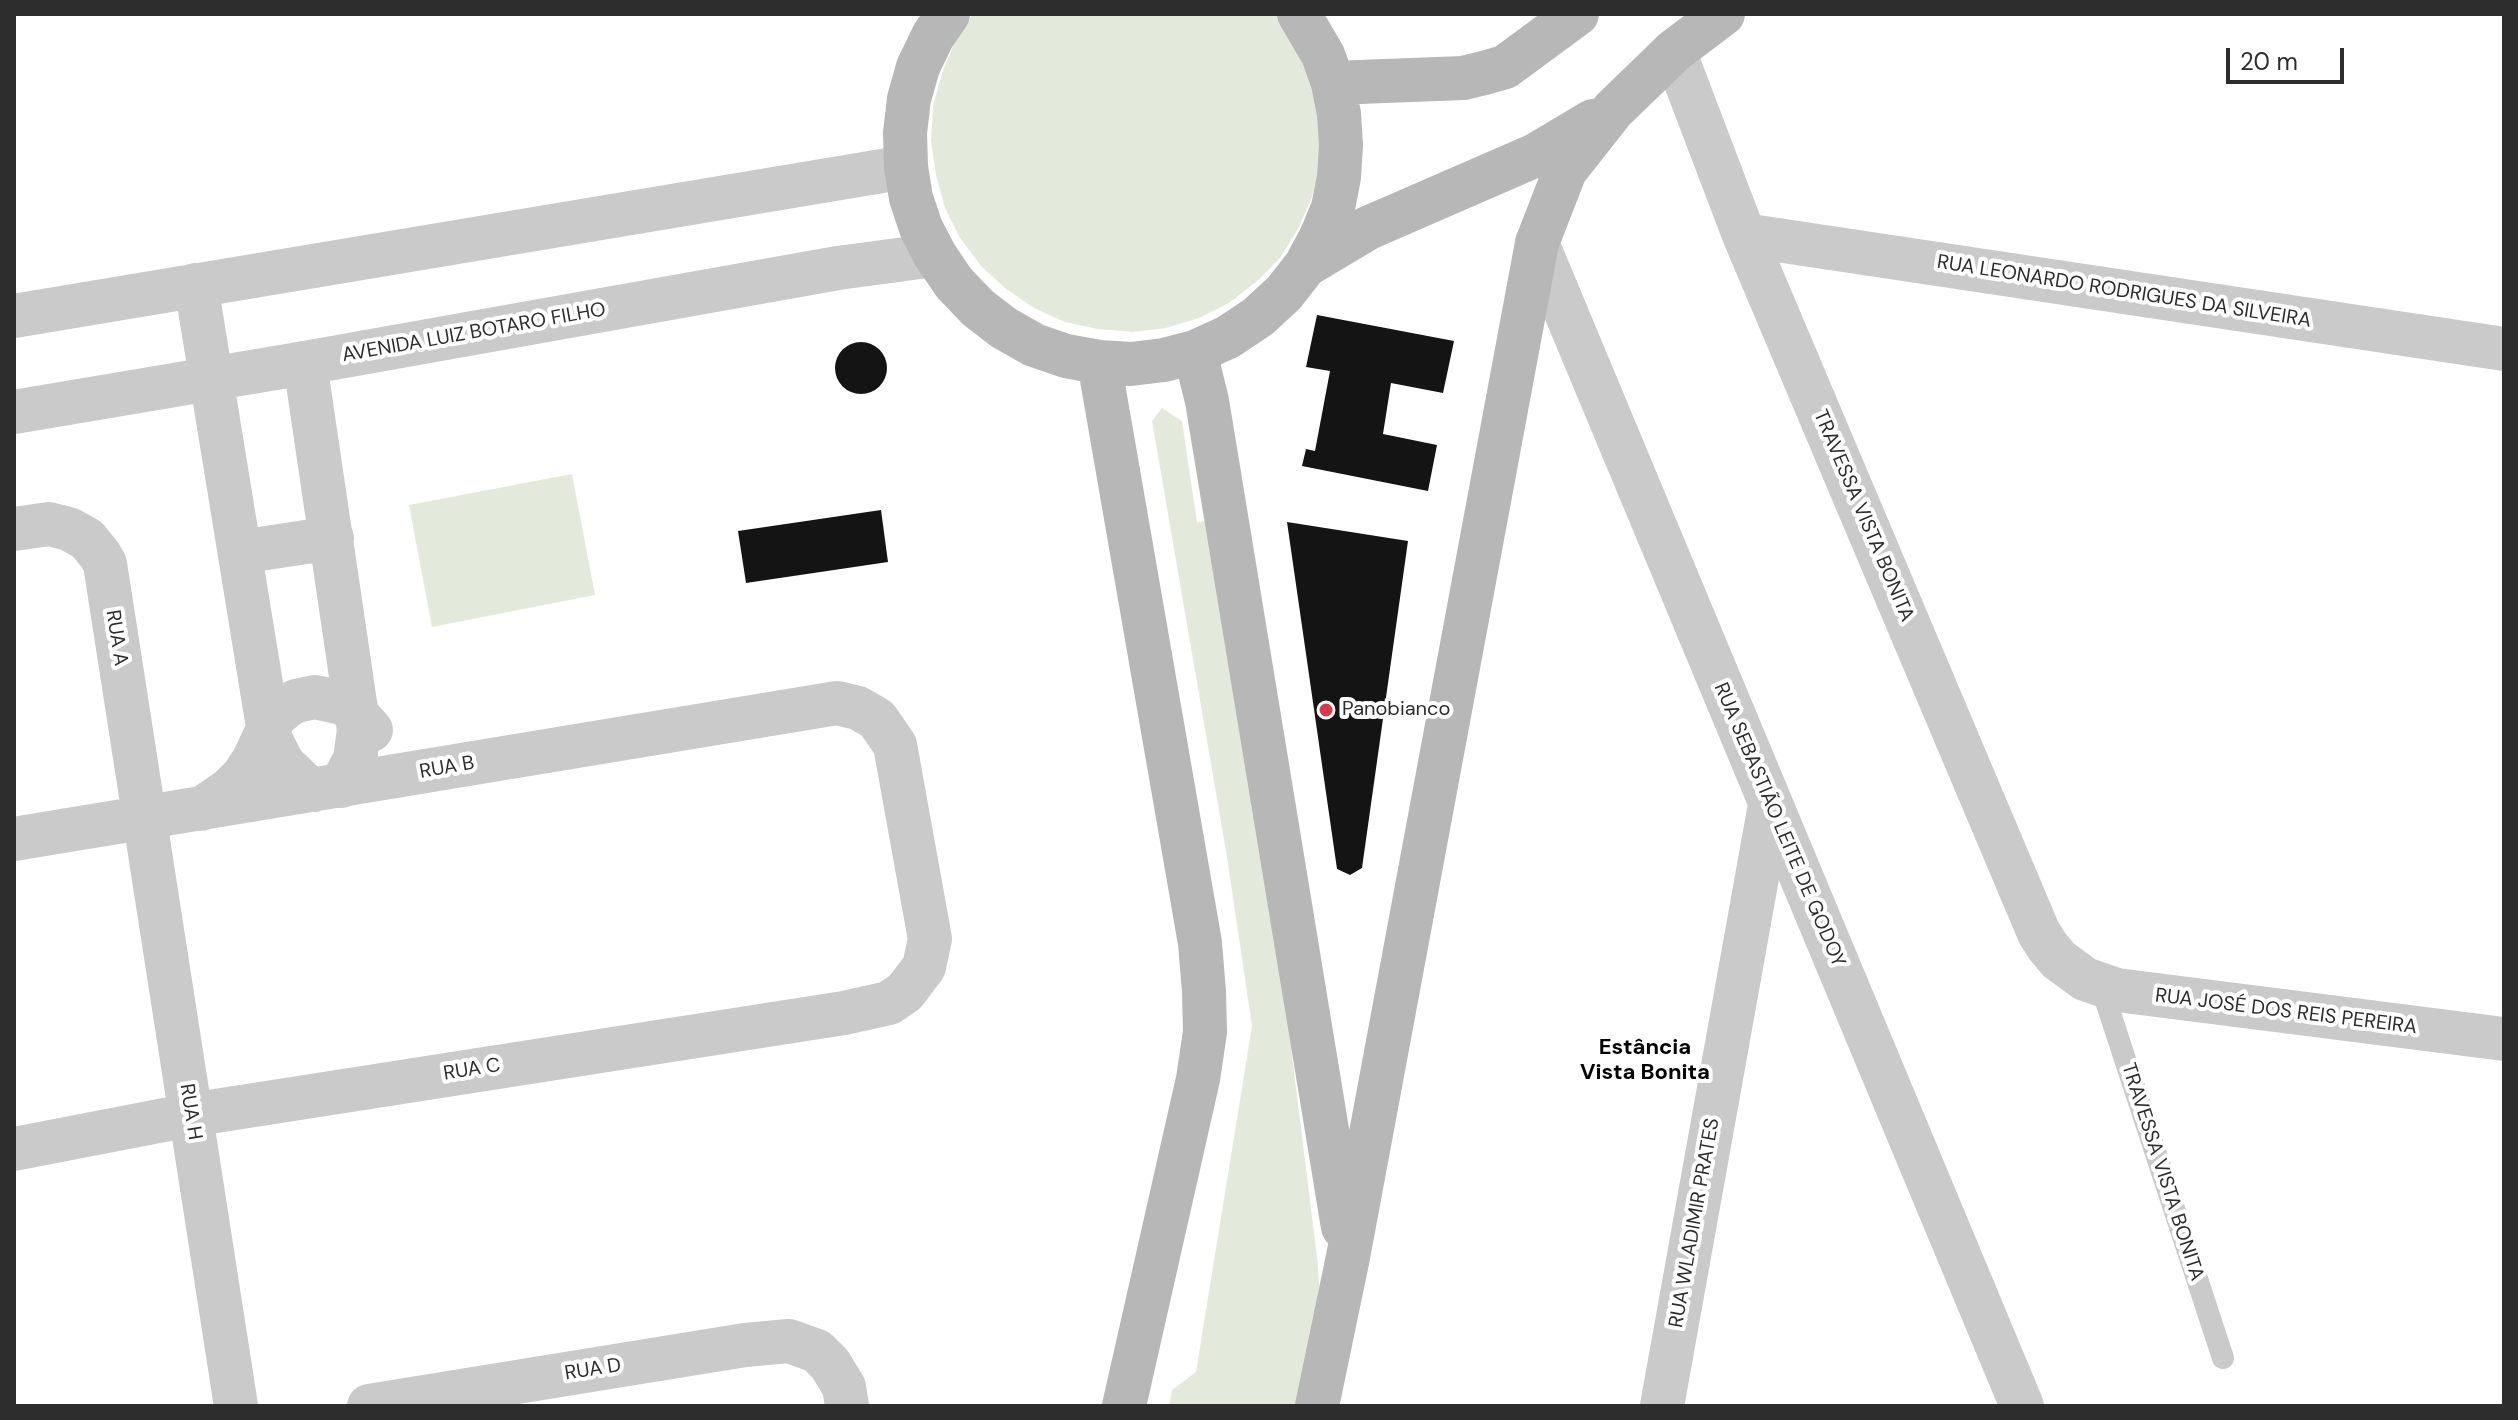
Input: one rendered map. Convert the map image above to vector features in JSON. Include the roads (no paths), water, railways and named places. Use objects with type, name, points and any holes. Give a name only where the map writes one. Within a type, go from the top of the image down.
[{"type":"main road","points":[[948,14],[918,67],[909,99],[905,133],[911,198],[921,228],[935,255],[954,283],[978,308],[1034,345],[1066,356],[1131,364],[1195,352],[1228,337],[1258,317],[1284,293],[1306,265],[1321,237],[1333,208],[1339,177],[1339,114],[1323,55],[1299,14]]},
{"type":"main road","points":[[1333,83],[1463,78],[1484,73],[1505,67],[1577,14]]},
{"type":"main road","points":[[1317,1406],[1348,1257],[1537,243],[1565,171],[1613,110],[1674,51],[1723,14]]},
{"type":"main road","points":[[1306,265],[1368,228],[1536,155],[1613,110]]},
{"type":"main road","points":[[1195,352],[1207,401],[1348,1257]]},
{"type":"main road","points":[[1099,362],[1200,943],[1205,1032],[1198,1079],[1124,1406]]},
{"type":"street","name":"TRAVESSA VISTA BONITA","points":[[1674,51],[1744,235],[2039,933],[2048,947],[2086,978]]},
{"type":"street","points":[[14,316],[906,167]]},
{"type":"street","name":"RUA LEONARDO RODRIGUES DA SILVEIRA","points":[[1744,235],[2504,349]]},
{"type":"street","name":"RUA SEBASTIÃO LEITE DE GODOY","points":[[1537,243],[2022,1406]]},
{"type":"street","name":"AVENIDA LUIZ BOTARO FILHO","points":[[14,412],[838,268],[935,255]]},
{"type":"street","points":[[196,285],[271,740],[283,764],[303,783],[328,788],[355,759],[359,744],[358,715],[305,363]]},
{"type":"street","name":"RUA A","points":[[14,529],[49,524],[69,529],[87,539],[105,564],[145,818]]},
{"type":"street","points":[[240,552],[332,538]]},
{"type":"street","points":[[199,810],[243,776],[268,727],[280,711],[305,698],[333,700],[351,708],[374,733],[394,748],[439,769]]},
{"type":"street","name":"RUA B","points":[[14,839],[837,703],[858,708],[877,719],[891,736],[898,756],[930,939],[928,957],[919,975]]},
{"type":"street","name":"RUA WLADIMIR PRATES","points":[[1662,1406],[1770,805]]},
{"type":"street","name":"RUA H","points":[[145,818],[236,1406]]},
{"type":"street","name":"RUA C","points":[[14,1149],[190,1115],[844,1013],[889,1003],[905,992],[919,975]]},
{"type":"street","name":"RUA JOSÉ DOS REIS PEREIRA","points":[[2086,978],[2117,990],[2504,1039]]},
{"type":"street","name":"RUA D","points":[[369,1406],[745,1345],[789,1341],[817,1351],[840,1377],[847,1406]]},
{"type":"lane","name":"TRAVESSA VISTA BONITA","points":[[2086,978],[2223,1358]]},
{"type":"place","name":"Panobianco","points":[[1326,710]]},
{"type":"district","name":"Estância Vista Bonita","points":[[1645,1060]]}]
